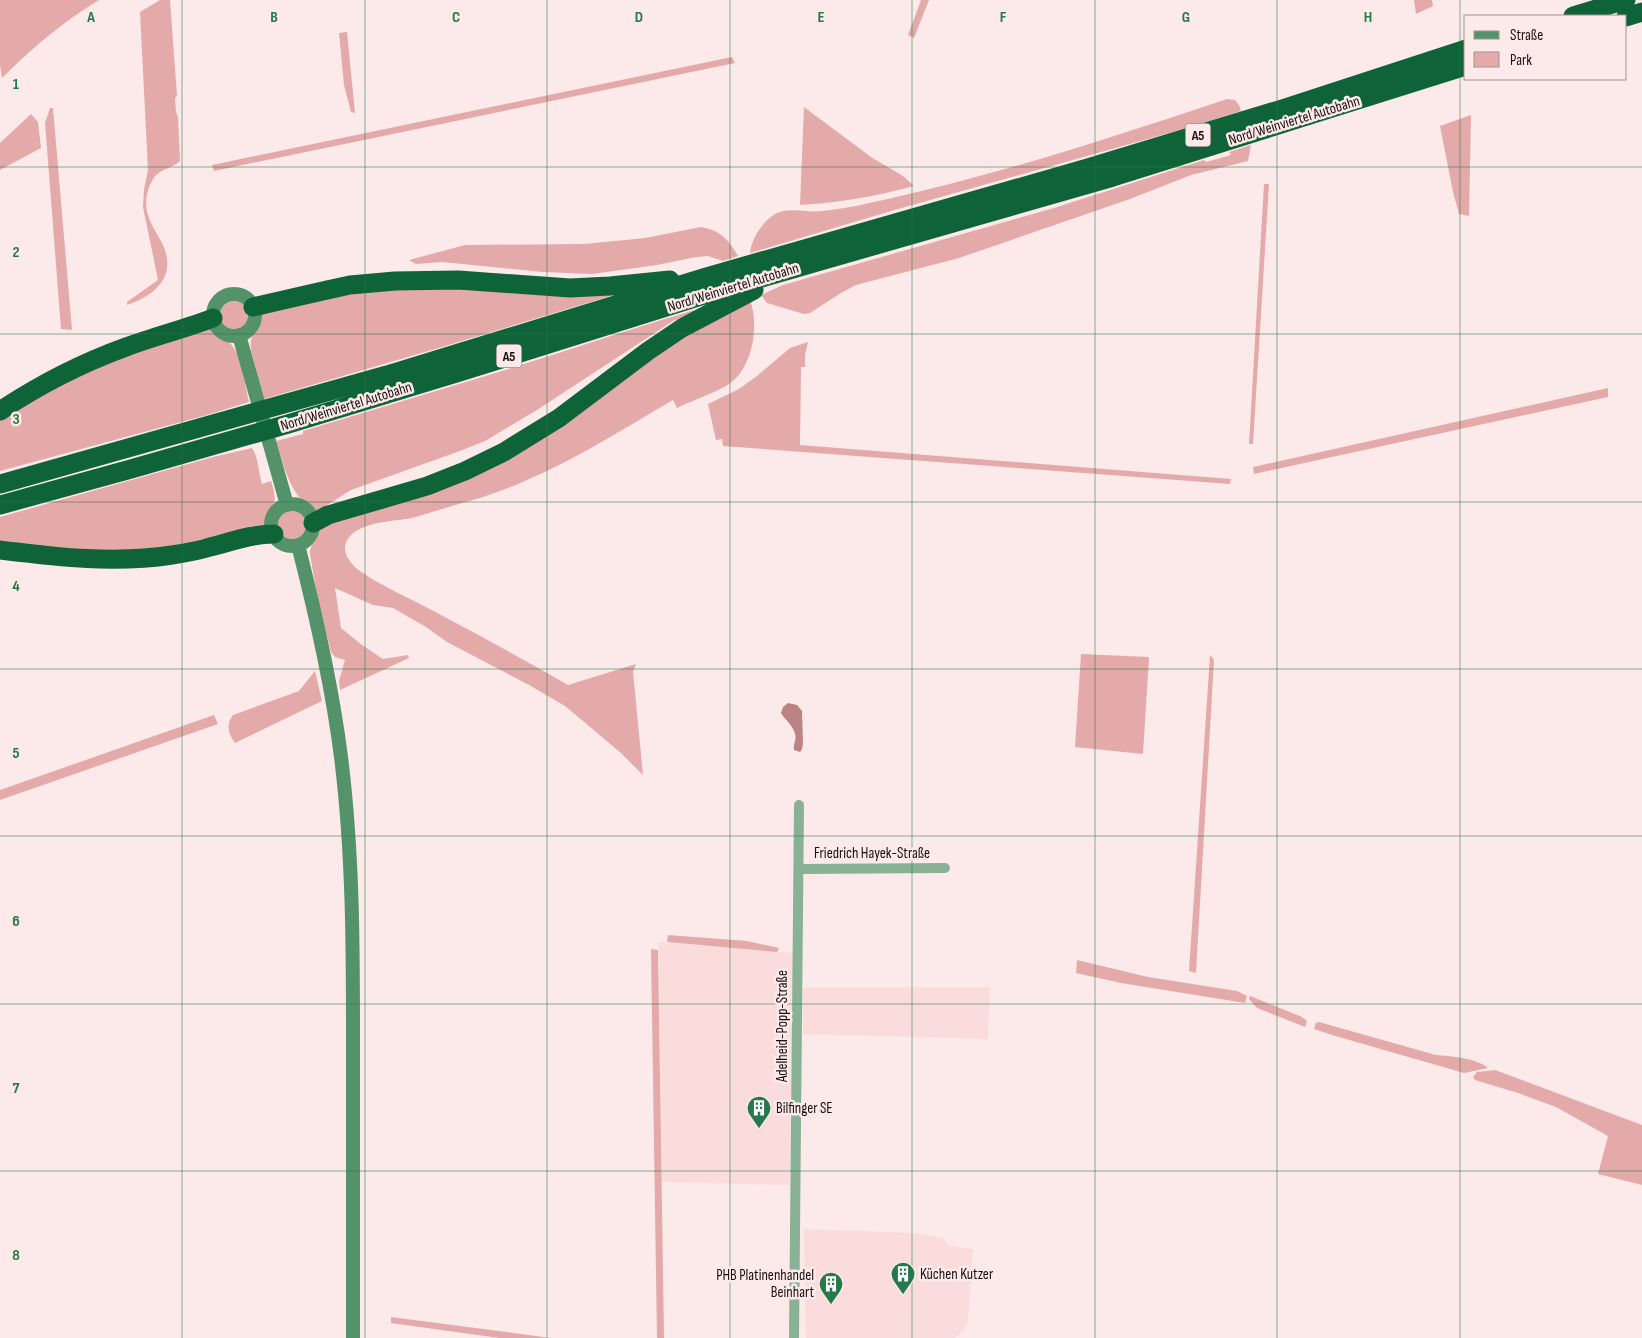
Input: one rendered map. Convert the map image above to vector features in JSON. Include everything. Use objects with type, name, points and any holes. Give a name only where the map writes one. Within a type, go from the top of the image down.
[{"type":"highway","points":[[1576,15],[1626,0]]},
{"type":"highway","points":[[1627,17],[1642,12]]},
{"type":"highway","name":"Nord/Weinviertel Autobahn","points":[[0,484],[283,405],[706,277],[1214,130],[1464,51]]},
{"type":"highway","name":"Nord/Weinviertel Autobahn","points":[[0,505],[288,424],[804,266],[1113,177],[1464,67]]},
{"type":"highway","points":[[313,524],[328,515],[427,486],[465,471],[504,452],[559,418],[641,355],[682,328],[804,266]]},
{"type":"highway","points":[[253,307],[327,290],[395,281],[458,280],[570,288],[706,277]]},
{"type":"highway","points":[[0,411],[54,378],[92,360],[132,344],[213,318]]},
{"type":"highway","points":[[0,550],[75,558],[135,559],[173,555],[255,535],[274,534]]},
{"type":"main road","points":[[228,295],[240,295],[250,302],[253,307],[253,322],[247,330],[239,335],[224,333],[215,324],[213,312],[218,301],[228,295]]},
{"type":"main road","points":[[239,335],[287,505]]},
{"type":"main road","points":[[293,504],[304,508],[312,518],[313,524],[307,540],[298,545],[286,545],[276,539],[272,528],[273,516],[281,507],[293,504]]},
{"type":"main road","points":[[298,545],[321,639],[336,720],[344,781],[350,857],[353,938],[353,1338]]},
{"type":"street","name":"Adelheid-Popp-Straße","points":[[794,1338],[799,805]]},
{"type":"street","name":"Friedrich Hayek-Straße","points":[[799,869],[945,868]]},
{"type":"shaded area","points":[[788,703],[797,705],[802,711],[803,743],[800,752],[794,750],[796,738],[794,731],[781,713],[783,707]]},
{"type":"shaded area","points":[[659,942],[793,953],[790,1185],[661,1182]]},
{"type":"shaded area","points":[[803,987],[990,987],[988,1039],[803,1034]]},
{"type":"shaded area","points":[[804,1229],[915,1233],[943,1238],[948,1246],[973,1249],[968,1320],[964,1330],[955,1338],[806,1338]]},
{"type":"green space","points":[[0,0],[99,0],[48,36],[2,78],[0,65]]},
{"type":"green space","points":[[160,0],[170,0],[180,161],[161,171],[155,177],[150,185],[146,199],[149,218],[167,256],[165,275],[161,283],[154,290],[127,305],[127,302],[158,280],[143,207],[148,170],[140,12]]},
{"type":"green space","points":[[921,0],[929,0],[914,38],[908,35]]},
{"type":"green space","points":[[1414,0],[1432,0],[1433,6],[1416,14]]},
{"type":"green space","points":[[347,32],[355,113],[351,112],[344,85],[339,33]]},
{"type":"green space","points":[[732,57],[735,63],[214,171],[212,165]]},
{"type":"green space","points":[[1227,99],[1235,100],[1241,111],[750,253],[753,242],[763,225],[772,216],[782,211],[840,209],[935,188],[1061,153]]},
{"type":"green space","points":[[804,107],[871,157],[903,176],[914,186],[829,203],[800,205]]},
{"type":"green space","points":[[50,108],[53,108],[72,330],[61,329],[45,123]]},
{"type":"green space","points":[[31,114],[38,122],[41,148],[0,170],[0,143]]},
{"type":"green space","points":[[1471,115],[1469,216],[1459,214],[1440,126]]},
{"type":"green space","points":[[1251,145],[1248,161],[1191,175],[1130,199],[959,258],[856,285],[810,313],[804,314],[767,303],[761,295],[783,285],[1054,208],[1204,160],[1206,162],[1231,155],[1229,152]]},
{"type":"green space","points":[[1264,184],[1269,184],[1253,444],[1249,444]]},
{"type":"green space","points":[[701,227],[719,233],[731,245],[738,256],[723,261],[708,256],[696,257],[657,265],[592,274],[543,272],[442,262],[416,264],[409,260],[465,245],[584,244],[645,238]]},
{"type":"green space","points":[[448,288],[552,296],[617,294],[264,399],[251,351],[251,339],[259,324],[260,313],[298,306],[321,299],[386,289]]},
{"type":"green space","points":[[750,299],[754,319],[752,347],[746,364],[729,384],[677,408],[673,400],[583,452],[509,488],[412,518],[372,524],[362,528],[348,540],[345,549],[350,562],[365,574],[568,685],[636,664],[633,672],[643,775],[621,753],[565,706],[447,642],[426,627],[393,608],[373,605],[335,588],[341,628],[383,659],[408,655],[409,658],[340,690],[339,681],[345,660],[335,657],[331,652],[318,600],[310,554],[315,537],[326,523],[423,494],[657,352]]},
{"type":"green space","points":[[234,301],[244,305],[248,315],[244,325],[234,329],[224,325],[220,315],[224,305]]},
{"type":"green space","points":[[711,305],[673,321],[537,410],[485,441],[351,490],[316,512],[299,497],[288,477],[276,441]]},
{"type":"green space","points":[[210,328],[229,342],[237,354],[249,402],[0,471],[0,420],[27,402],[117,358]]},
{"type":"green space","points":[[808,342],[805,367],[801,367],[800,445],[1231,479],[1230,484],[723,446],[722,439],[716,440],[708,404],[739,389],[790,348]]},
{"type":"green space","points":[[1608,388],[1608,397],[1254,474],[1253,467]]},
{"type":"green space","points":[[252,448],[262,484],[271,481],[275,497],[274,503],[267,515],[265,526],[201,542],[114,553],[0,543],[0,517],[213,457]]},
{"type":"green space","points":[[292,511],[302,515],[306,525],[302,535],[292,539],[282,535],[278,525],[282,515]]},
{"type":"green space","points":[[1081,654],[1149,657],[1143,754],[1075,747]]},
{"type":"green space","points":[[1210,655],[1214,660],[1196,973],[1189,971]]},
{"type":"green space","points":[[315,671],[322,701],[235,743],[229,729],[229,722],[233,715],[299,691]]},
{"type":"green space","points":[[214,715],[218,724],[0,800],[0,790]]},
{"type":"green space","points":[[668,935],[747,941],[779,948],[777,952],[667,942]]},
{"type":"green space","points":[[651,949],[658,950],[664,1338],[657,1338]]},
{"type":"green space","points":[[1077,960],[1148,977],[1237,991],[1247,996],[1245,1003],[1121,983],[1076,973]]},
{"type":"green space","points":[[1250,996],[1302,1017],[1307,1021],[1305,1027],[1257,1008],[1249,999]]},
{"type":"green space","points":[[1319,1022],[1436,1055],[1470,1060],[1488,1068],[1464,1073],[1314,1029],[1316,1023]]},
{"type":"green space","points":[[1495,1070],[1642,1125],[1642,1185],[1598,1174],[1608,1136],[1556,1107],[1475,1080],[1473,1077],[1477,1072]]},
{"type":"green space","points":[[391,1317],[551,1338],[499,1338],[391,1323]]},
{"type":"place","name":"Bilfinger SE","points":[[759,1129]]},
{"type":"place","name":"Küchen Kutzer","points":[[903,1295]]},
{"type":"place","name":"PHB Platinenhandel Beinhart","points":[[831,1305]]}]
